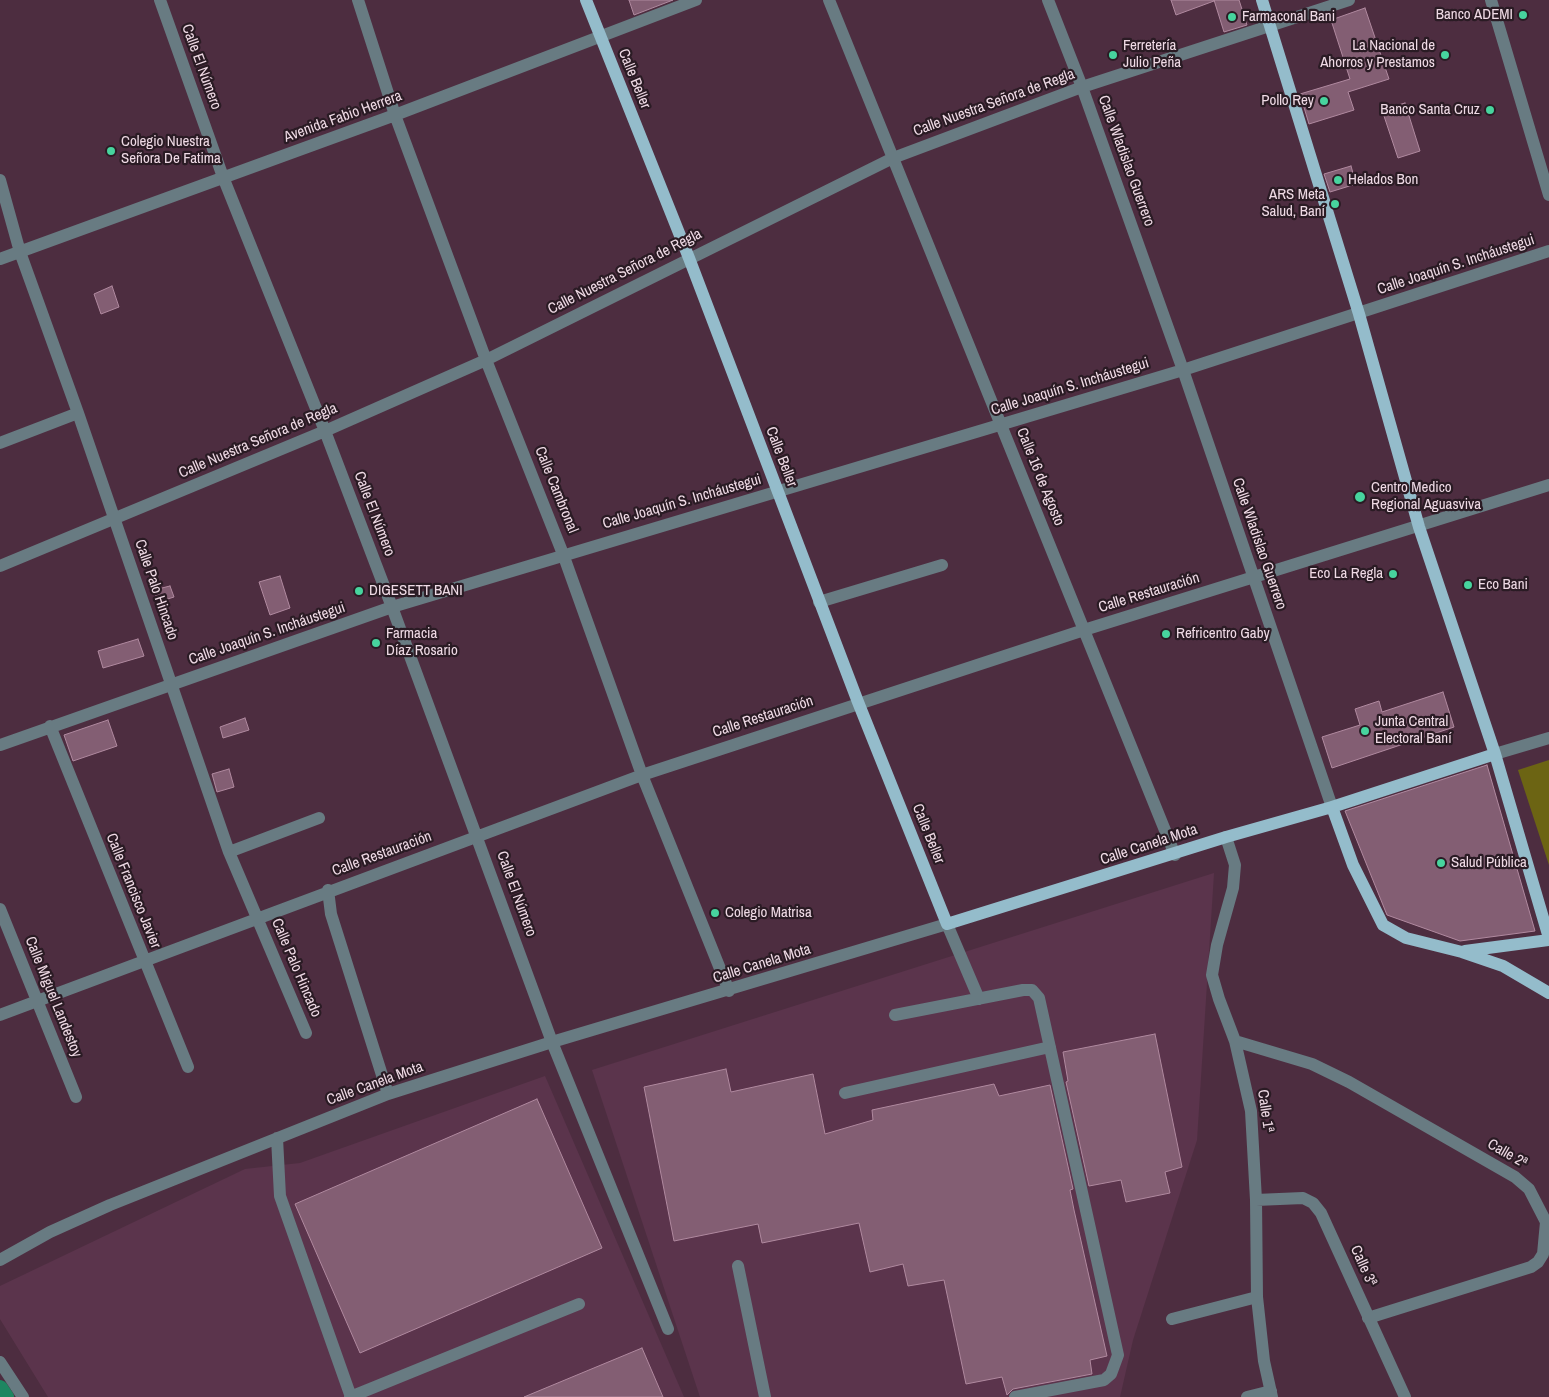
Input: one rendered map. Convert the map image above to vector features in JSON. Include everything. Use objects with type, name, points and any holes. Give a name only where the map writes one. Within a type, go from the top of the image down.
[{"type":"main road","name":"Calle Beller","points":[[586,0],[689,258],[776,491],[858,702],[947,924]]},
{"type":"main road","points":[[1262,0],[1359,314],[1419,527],[1495,754],[1549,939],[1462,952]]},
{"type":"main road","name":"Calle Canela Mota","points":[[947,924],[1226,837],[1332,807],[1495,754]]},
{"type":"main road","name":"Calle Wladislao Guerrero","points":[[1332,807],[1353,865],[1383,925],[1406,938],[1462,952],[1503,966],[1549,993]]},
{"type":"street","name":"Calle El Número","points":[[160,0],[223,177],[326,431],[478,835],[552,1042],[668,1329]]},
{"type":"street","name":"Calle Cambronal","points":[[358,0],[396,115],[486,360],[564,554],[642,774],[729,991]]},
{"type":"street","name":"Avenida Fabio Herrera","points":[[0,260],[396,115],[696,0]]},
{"type":"street","name":"Calle 16 de Agosto","points":[[829,0],[1175,854]]},
{"type":"street","name":"Calle Wladislao Guerrero","points":[[1048,0],[1082,87],[1183,370],[1332,807]]},
{"type":"street","name":"Calle Nuestra Señora de Regla","points":[[0,566],[326,431],[486,360],[893,158],[1082,87],[1271,27],[1349,0]]},
{"type":"street","points":[[1491,0],[1549,195]]},
{"type":"street","name":"Calle Palo Hincado","points":[[0,180],[20,252],[115,519],[229,852],[306,1033]]},
{"type":"street","name":"Calle Joaquín S. Incháustegui","points":[[0,744],[171,684],[208,673],[392,607],[1183,370],[1549,251]]},
{"type":"street","points":[[0,442],[78,413]]},
{"type":"street","name":"Calle Restauración","points":[[0,1015],[257,919],[328,890],[642,774],[858,702],[1549,485]]},
{"type":"street","points":[[819,602],[942,565]]},
{"type":"street","name":"Calle Francisco Javier","points":[[50,726],[188,1067]]},
{"type":"street","name":"Calle Canela Mota","points":[[1495,754],[1549,738]]},
{"type":"street","points":[[229,852],[319,818]]},
{"type":"street","name":"Calle 1ª","points":[[1226,837],[1235,865],[1233,888],[1216,945],[1212,975],[1235,1041],[1251,1112],[1256,1200],[1257,1297],[1264,1362],[1272,1394]]},
{"type":"street","points":[[328,890],[331,914],[388,1094]]},
{"type":"street","name":"Calle Miguel Landestoy","points":[[0,909],[76,1097]]},
{"type":"street","points":[[947,924],[979,999]]},
{"type":"street","name":"Calle Canela Mota","points":[[0,1260],[50,1232],[110,1205],[388,1094],[552,1042],[729,991],[947,924]]},
{"type":"street","points":[[895,1015],[1032,990],[1039,998],[1118,1355],[1111,1374],[1104,1380],[1015,1397]]},
{"type":"street","name":"Calle 2ª","points":[[1235,1041],[1312,1064],[1348,1082],[1515,1177],[1529,1189],[1547,1222],[1543,1254],[1538,1262],[1531,1267],[1368,1318]]},
{"type":"street","points":[[845,1093],[1050,1047]]},
{"type":"street","points":[[277,1138],[280,1196],[351,1397],[579,1304]]},
{"type":"street","name":"Calle 3ª","points":[[1256,1200],[1303,1198],[1313,1203],[1321,1213],[1405,1397]]},
{"type":"street","points":[[738,1266],[765,1397]]},
{"type":"street","points":[[1172,1319],[1257,1297]]},
{"type":"street","points":[[0,1362],[23,1397]]},
{"type":"street","points":[[1246,1397],[1272,1394]]},
{"type":"shaded area","points":[[1549,760],[1549,865],[1518,770]]},
{"type":"shaded area","points":[[1214,873],[1197,1140],[1133,1340],[1120,1397],[700,1397],[592,1070]]},
{"type":"shaded area","points":[[545,1076],[684,1397],[48,1397],[0,1319],[0,1286],[245,1169],[300,1163]]},
{"type":"building","points":[[629,0],[673,0],[634,15]]},
{"type":"building","points":[[1171,0],[1214,0],[1214,1],[1176,15]]},
{"type":"building","name":"Farmaconal Bani","points":[[1214,0],[1239,0],[1247,25],[1224,32]]},
{"type":"building","points":[[1365,8],[1389,79],[1348,92],[1354,110],[1309,124],[1300,94],[1350,79],[1331,20]]},
{"type":"building","points":[[1405,103],[1420,151],[1398,158],[1382,110]]},
{"type":"building","name":"Helados Bon","points":[[1351,166],[1356,184],[1330,192],[1324,174]]},
{"type":"building","points":[[112,286],[119,307],[101,314],[94,294]]},
{"type":"building","points":[[280,576],[290,608],[270,615],[259,582]]},
{"type":"building","points":[[170,586],[174,597],[158,602],[154,590]]},
{"type":"building","points":[[138,639],[144,656],[103,668],[98,651]]},
{"type":"building","points":[[1443,692],[1454,727],[1332,768],[1322,737],[1360,725],[1355,709],[1379,701],[1382,712]]},
{"type":"building","points":[[245,718],[249,730],[223,738],[220,727]]},
{"type":"building","points":[[108,720],[117,746],[73,761],[64,735]]},
{"type":"building","name":"Salud Pública","points":[[1487,765],[1535,931],[1460,941],[1387,915],[1345,811]]},
{"type":"building","points":[[229,769],[234,787],[217,792],[212,774]]},
{"type":"building","points":[[1155,1034],[1182,1167],[1165,1172],[1170,1193],[1126,1202],[1121,1180],[1089,1186],[1066,1082],[1068,1081],[1063,1052]]},
{"type":"building","points":[[726,1069],[731,1092],[813,1074],[825,1134],[873,1120],[872,1110],[994,1084],[999,1096],[1050,1085],[1073,1189],[1070,1190],[1074,1210],[1107,1356],[1090,1360],[1092,1374],[1013,1389],[1007,1395],[1002,1377],[966,1384],[944,1280],[908,1286],[903,1264],[870,1272],[859,1223],[762,1243],[758,1224],[674,1241],[644,1087]]},
{"type":"building","points":[[537,1099],[602,1248],[360,1353],[295,1204]]},
{"type":"building","points":[[642,1348],[663,1397],[524,1397]]},
{"type":"waterway","points":[[0,1388],[6,1397]]},
{"type":"place","name":"Banco ADEMI","points":[[1523,15]]},
{"type":"place","name":"Farmaconal Bani","points":[[1232,17]]},
{"type":"place","name":"Ferretería Julio Peña","points":[[1113,55]]},
{"type":"place","name":"La Nacional de Ahorros y Prestamos","points":[[1445,55]]},
{"type":"place","name":"Pollo Rey","points":[[1324,101]]},
{"type":"place","name":"Banco Santa Cruz","points":[[1490,110]]},
{"type":"place","name":"Colegio Nuestra Señora De Fatima","points":[[111,151]]},
{"type":"place","name":"Helados Bon","points":[[1338,180]]},
{"type":"place","name":"ARS Meta Salud, Baní","points":[[1335,204]]},
{"type":"place","name":"Centro Medico Regional Aguasviva","points":[[1360,497]]},
{"type":"place","name":"Eco La Regla","points":[[1393,574]]},
{"type":"place","name":"Eco Bani","points":[[1468,585]]},
{"type":"place","name":"DIGESETT BANI","points":[[359,591]]},
{"type":"place","name":"Refricentro Gaby","points":[[1166,634]]},
{"type":"place","name":"Farmacia Díaz Rosario","points":[[376,643]]},
{"type":"place","name":"Junta Central Electoral Baní","points":[[1365,731]]},
{"type":"place","name":"Salud Pública","points":[[1441,863]]},
{"type":"place","name":"Colegio Matrisa","points":[[715,913]]}]
